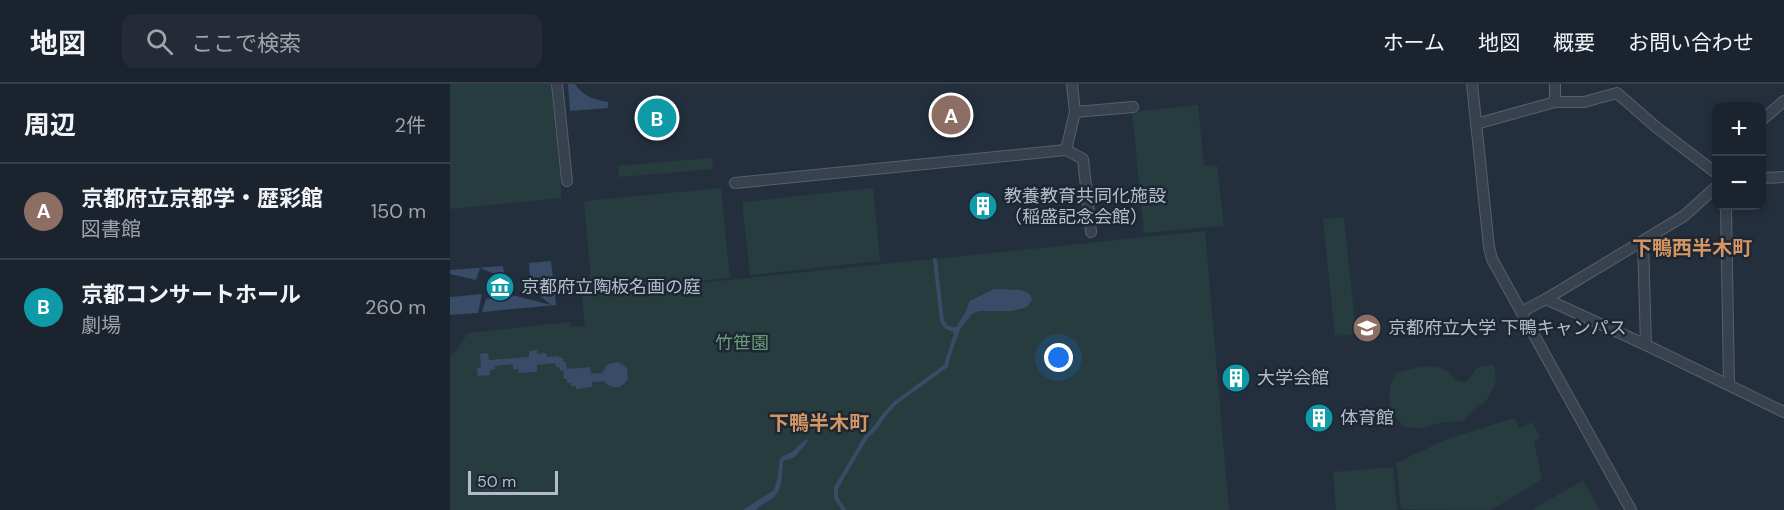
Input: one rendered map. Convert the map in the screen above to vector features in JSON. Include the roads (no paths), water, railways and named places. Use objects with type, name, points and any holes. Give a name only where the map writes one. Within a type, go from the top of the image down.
[{"type":"street","points":[[557,84],[567,181]]},
{"type":"street","points":[[1472,84],[1492,259],[1631,510]]},
{"type":"street","points":[[1555,84],[1555,102]]},
{"type":"street","points":[[1066,150],[1075,112],[1067,85]]},
{"type":"street","points":[[1476,124],[1555,102],[1584,102],[1617,93],[1656,127],[1712,170]]},
{"type":"street","points":[[1766,116],[1784,101]]},
{"type":"street","points":[[1075,112],[1133,107]]},
{"type":"street","points":[[735,183],[1066,150],[1083,159],[1091,231]]},
{"type":"street","points":[[1766,178],[1784,177]]},
{"type":"street","points":[[1521,312],[1684,216],[1712,191]]},
{"type":"street","points":[[1726,210],[1729,385]]},
{"type":"street","points":[[1643,241],[1646,345]]},
{"type":"street","points":[[1546,299],[1784,412]]},
{"type":"water","points":[[568,84],[575,84],[589,97],[608,102],[608,108],[570,111]]},
{"type":"water","points":[[551,261],[556,305],[482,312],[486,299],[516,296],[551,305],[531,289],[538,288],[537,279],[530,279],[529,263]]},
{"type":"water","points":[[503,266],[505,278],[480,268],[476,280],[450,274],[450,270]]},
{"type":"water","points":[[994,289],[1021,290],[1030,294],[1032,300],[1027,307],[1012,311],[979,311],[972,314],[960,329],[948,363],[945,362],[954,334],[947,328],[956,327],[970,301]]},
{"type":"water","points":[[482,294],[478,313],[450,315],[450,296]]},
{"type":"water","points":[[537,350],[537,354],[546,353],[547,357],[563,358],[567,369],[590,367],[591,374],[602,373],[608,364],[618,362],[627,368],[628,379],[623,385],[617,387],[610,386],[604,381],[592,382],[592,387],[576,389],[576,386],[567,383],[563,370],[560,371],[555,363],[537,365],[537,372],[519,373],[518,369],[513,370],[513,364],[495,366],[495,369],[490,370],[490,375],[478,376],[477,368],[481,367],[480,354],[488,353],[489,360],[529,357],[529,351]]},
{"type":"water","points":[[806,439],[808,441],[795,457],[783,461],[781,482],[776,496],[756,510],[743,510],[774,490],[780,459]]},
{"type":"waterway","points":[[935,260],[942,321],[946,327],[952,329]]},
{"type":"waterway","points":[[844,510],[836,498],[836,488],[866,437],[895,403],[946,366],[948,358]]},
{"type":"place","name":"京都府立京都学・歴彩館","points":[[951,115]]},
{"type":"place","name":"京都コンサートホール","points":[[657,118]]},
{"type":"place","name":"教養教育共同化施設 （稲盛記念会館）","points":[[983,206]]},
{"type":"place","name":"京都府立陶板名画の庭","points":[[500,287]]},
{"type":"place","name":"京都府立大学 下鴨キャンパス","points":[[1367,328]]},
{"type":"place","name":"大学会館","points":[[1236,378]]},
{"type":"place","name":"体育館","points":[[1319,418]]},
{"type":"district","name":"下鴨西半木町","points":[[1692,248]]},
{"type":"district","name":"下鴨半木町","points":[[819,423]]},
{"type":"park label","name":"竹笹園","points":[[742,343]]}]
